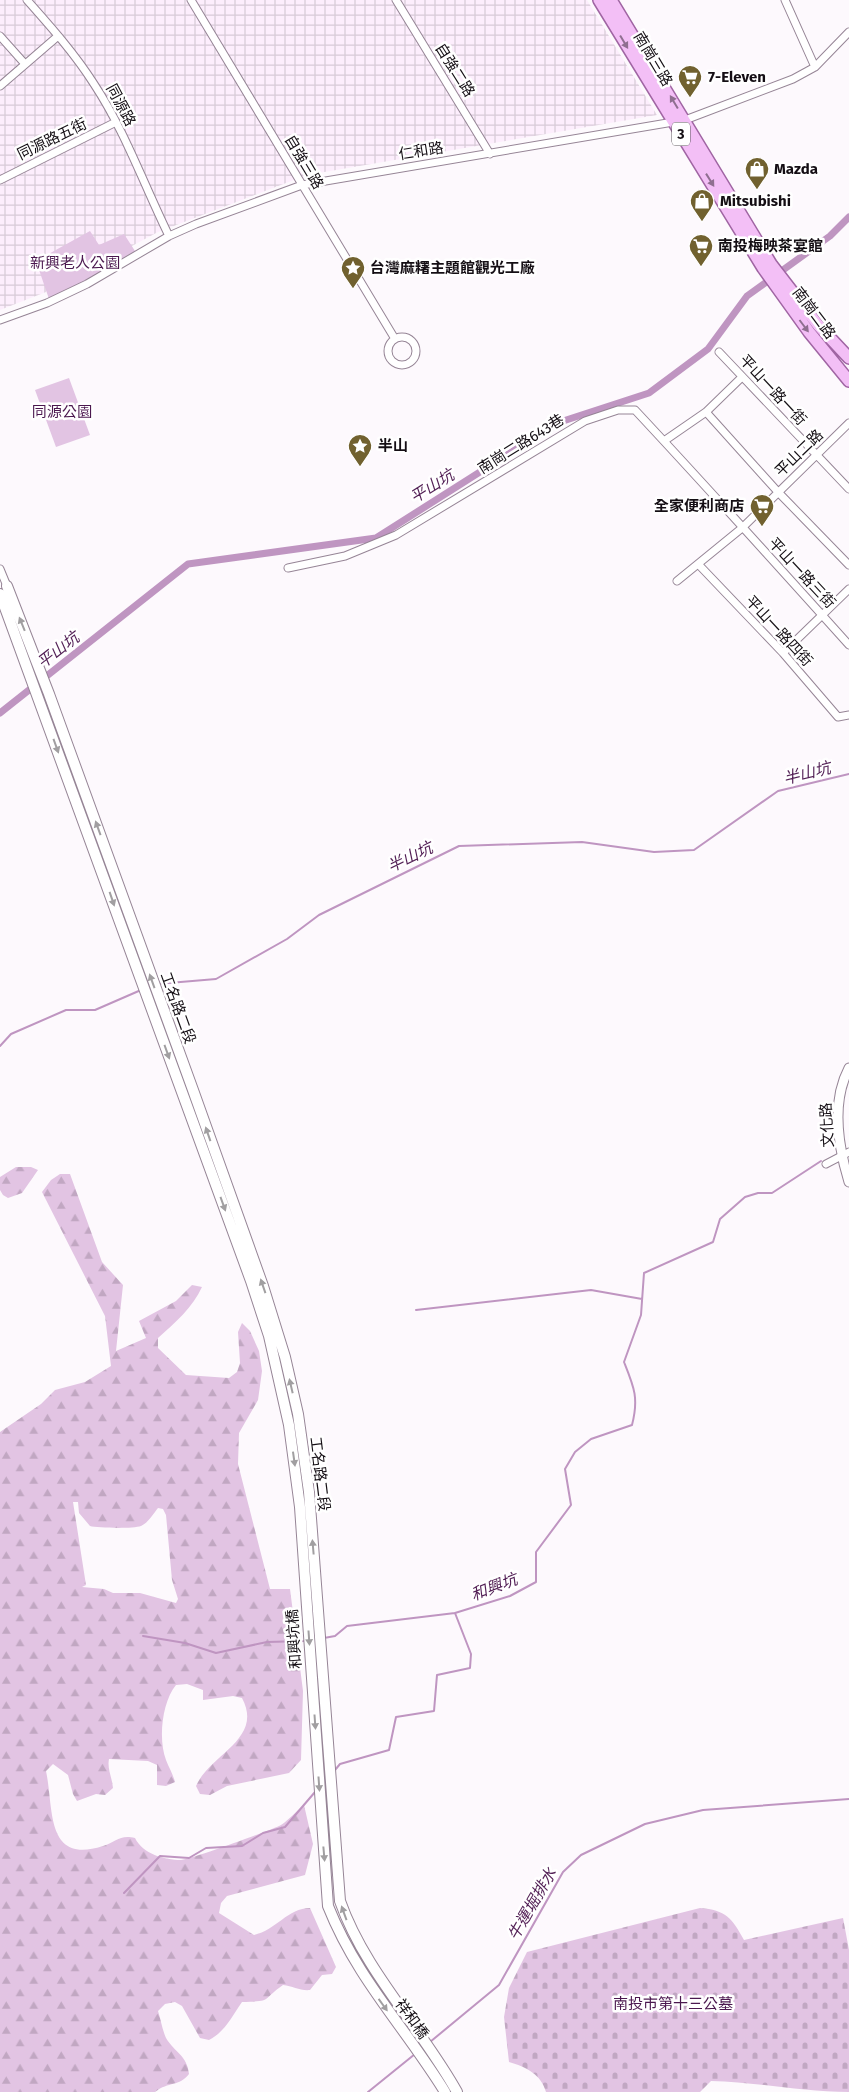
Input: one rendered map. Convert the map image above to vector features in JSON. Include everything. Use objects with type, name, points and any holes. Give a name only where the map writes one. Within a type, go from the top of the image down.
[{"type":"main road","name":"南崗三路","points":[[599,0],[679,121],[779,283]]},
{"type":"main road","name":"南崗三路","points":[[612,0],[679,121]]},
{"type":"main road","name":"南崗二路","points":[[779,283],[849,358]]},
{"type":"main road","name":"南崗二路","points":[[779,283],[849,381]]},
{"type":"main road","name":"工名路二段","points":[[3,590],[38,663],[263,1286],[273,1334]]},
{"type":"main road","name":"工名路二段","points":[[3,590],[39,700],[248,1272],[273,1334]]},
{"type":"main road","points":[[273,1334],[280,1358]]},
{"type":"main road","name":"工名路二段","points":[[280,1358],[300,1507],[306,1594]]},
{"type":"main road","name":"工名路二段","points":[[280,1358],[298,1414],[309,1492],[318,1595]]},
{"type":"main road","name":"和興坑橋","points":[[306,1594],[317,1681]]},
{"type":"main road","name":"和興坑橋","points":[[317,1681],[318,1595]]},
{"type":"main road","name":"祥和橋","points":[[317,1681],[328,1762],[340,1901],[348,1925],[447,2088]]},
{"type":"main road","name":"祥和橋","points":[[317,1681],[317,1763],[328,1906],[341,1939],[356,1964],[447,2088]]},
{"type":"main road","points":[[447,2088],[457,2092]]},
{"type":"street","name":"同源路","points":[[27,0],[58,36],[94,84],[116,122],[169,236]]},
{"type":"street","name":"自強三路","points":[[190,0],[395,339]]},
{"type":"street","name":"自強二路","points":[[396,0],[490,154]]},
{"type":"street","points":[[785,0],[815,67]]},
{"type":"street","name":"仁和路","points":[[0,320],[47,303],[87,284],[169,236],[302,185],[679,121],[793,79],[815,67],[849,32]]},
{"type":"street","points":[[0,36],[25,64]]},
{"type":"street","points":[[0,86],[58,36]]},
{"type":"street","name":"同源路五街","points":[[0,180],[116,122]]},
{"type":"street","points":[[407,338],[416,346],[414,359],[410,363],[397,365],[392,361],[388,349],[395,339],[407,338]]},
{"type":"street","name":"平山一路一街","points":[[719,352],[815,456],[849,489]]},
{"type":"street","points":[[664,441],[706,412],[742,377]]},
{"type":"street","name":"南崗二路643巷","points":[[288,568],[345,556],[396,535],[584,421],[618,410],[635,410]]},
{"type":"street","name":"平山一路三街","points":[[635,410],[710,489],[742,528],[849,645]]},
{"type":"street","points":[[706,412],[778,492],[849,565]]},
{"type":"street","name":"平山二路","points":[[677,581],[742,528],[849,423]]},
{"type":"street","name":"平山一路四街","points":[[698,565],[783,653],[838,716],[849,716]]},
{"type":"street","points":[[0,568],[3,590]]},
{"type":"street","points":[[783,653],[849,589]]},
{"type":"street","name":"文化路","points":[[849,1068],[839,1096],[838,1121],[846,1154],[849,1182]]},
{"type":"street","points":[[826,1164],[846,1154]]},
{"type":"shaded area","points":[[0,0],[587,0],[657,115],[307,175],[158,232],[46,292],[0,310]]},
{"type":"green space","name":"新興老人公園","points":[[90,231],[99,245],[124,234],[135,251],[87,281],[49,299],[36,261]]},
{"type":"green space","name":"同源公園","points":[[69,378],[90,435],[56,447],[35,390]]},
{"type":"green space","points":[[16,1167],[31,1167],[38,1170],[22,1193],[8,1198],[0,1190],[0,1177]]},
{"type":"green space","points":[[60,1174],[70,1174],[102,1262],[123,1285],[116,1351],[146,1338],[139,1321],[176,1301],[192,1285],[202,1287],[194,1301],[171,1327],[158,1338],[158,1348],[186,1375],[229,1378],[237,1372],[240,1363],[238,1332],[242,1323],[250,1331],[259,1351],[262,1371],[258,1400],[239,1433],[238,1464],[270,1589],[290,1589],[303,1691],[301,1760],[289,1773],[227,1786],[210,1795],[200,1794],[196,1786],[203,1775],[241,1735],[246,1725],[247,1712],[242,1698],[233,1696],[203,1700],[203,1690],[187,1684],[176,1685],[167,1701],[162,1732],[166,1760],[175,1782],[166,1786],[157,1785],[157,1765],[148,1761],[109,1759],[113,1788],[105,1795],[96,1794],[77,1801],[68,1775],[53,1764],[46,1771],[52,1816],[56,1830],[62,1840],[71,1848],[84,1850],[130,1837],[135,1838],[143,1848],[155,1855],[181,1860],[281,1825],[304,1805],[313,1844],[305,1875],[227,1896],[221,1903],[219,1913],[254,1935],[269,1929],[288,1915],[310,1908],[336,1967],[332,1974],[322,1975],[310,1990],[283,1985],[266,1999],[242,2002],[220,2033],[209,2040],[200,2038],[182,2006],[175,2002],[165,2004],[158,2011],[166,2038],[186,2062],[189,2074],[178,2083],[165,2086],[155,2092],[0,2092],[0,1432],[41,1404],[55,1390],[85,1382],[111,1366],[105,1316],[42,1192],[51,1180]],"holes":[[[73,1502],[78,1502],[79,1513],[90,1526],[100,1527],[123,1528],[141,1526],[158,1508],[163,1509],[166,1515],[172,1580],[178,1599],[176,1603],[140,1593],[113,1593],[104,1589],[82,1587],[86,1585]]]},
{"type":"green space","name":"南投市第十三公墓","points":[[700,1908],[716,1911],[727,1916],[736,1926],[744,1940],[843,1918],[849,1950],[849,2092],[711,2081],[700,2092],[546,2092],[537,2076],[521,2066],[509,2062],[504,2017],[509,1988],[527,1952]]},
{"type":"waterway","name":"平山坑","points":[[0,713],[188,564],[376,538],[557,423],[649,393],[708,349],[747,296],[830,236],[849,217]]},
{"type":"waterway","name":"半山坑","points":[[157,984],[216,979],[287,939],[319,915],[459,846],[582,842],[654,852],[694,850],[778,791],[849,774]]},
{"type":"waterway","name":"半山坑","points":[[0,1046],[11,1034],[66,1010],[95,1010],[141,990]]},
{"type":"waterway","name":"和興坑","points":[[324,1638],[335,1636],[347,1626],[455,1613],[510,1596],[536,1582],[536,1552],[571,1505],[565,1469],[575,1452],[591,1439],[632,1425],[635,1400],[624,1362],[641,1315],[644,1273],[713,1242],[720,1219],[745,1197],[758,1193],[772,1193],[821,1161]]},
{"type":"waterway","points":[[416,1310],[591,1290],[642,1299]]},
{"type":"waterway","name":"和興坑","points":[[335,1770],[340,1764],[389,1750],[396,1717],[434,1711],[437,1675],[470,1668],[471,1654],[455,1613]]},
{"type":"waterway","points":[[143,1636],[185,1643],[216,1653],[267,1642],[305,1641]]},
{"type":"waterway","name":"和興坑","points":[[124,1893],[160,1856],[189,1858],[206,1848],[242,1846],[263,1833],[285,1827],[315,1792]]},
{"type":"waterway","name":"牛運堀排水","points":[[430,2042],[499,1985],[563,1872],[581,1855],[645,1824],[703,1810],[849,1799]]},
{"type":"waterway","name":"牛運堀排水","points":[[368,2092],[415,2054]]},
{"type":"place","name":"7-Eleven","points":[[690,98]]},
{"type":"place","name":"Mazda","points":[[757,190]]},
{"type":"place","name":"Mitsubishi","points":[[702,222]]},
{"type":"place","name":"南投梅映茶宴館","points":[[701,267]]},
{"type":"place","name":"台灣麻糬主題館觀光工廠","points":[[353,289]]},
{"type":"place","name":"半山","points":[[360,467]]},
{"type":"place","name":"全家便利商店","points":[[762,527]]}]
